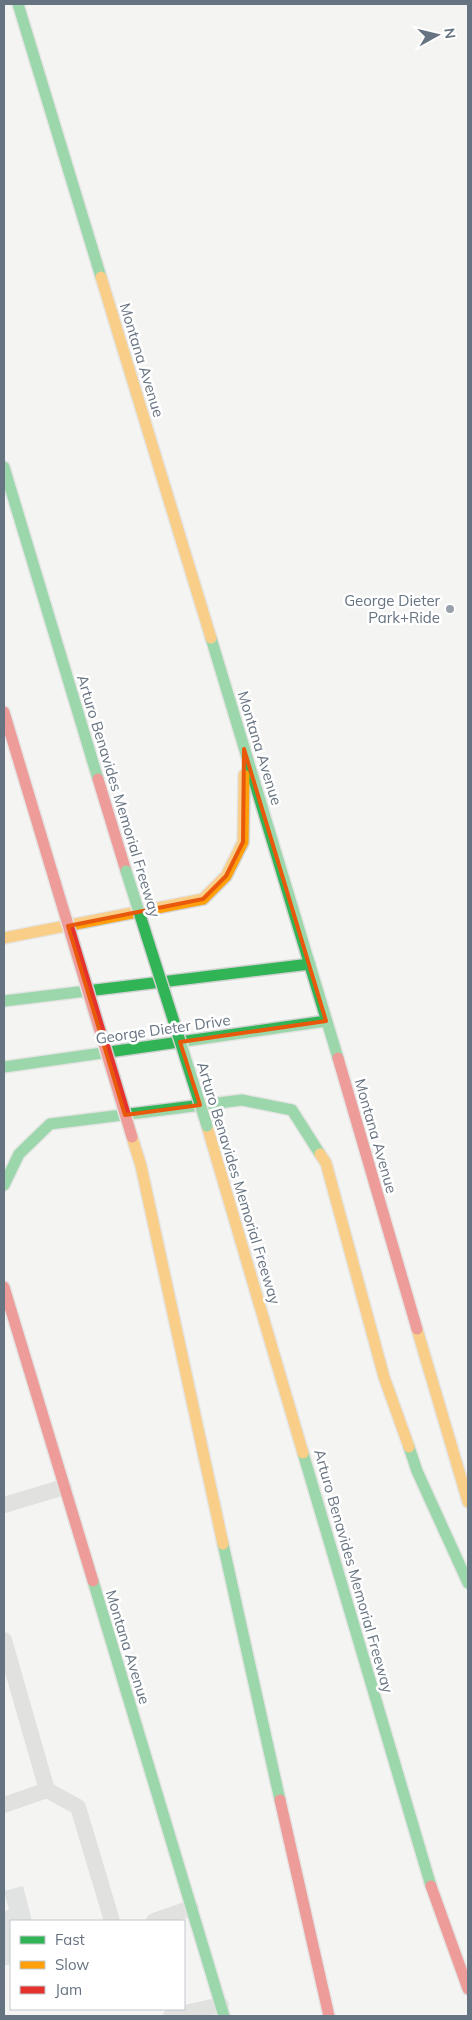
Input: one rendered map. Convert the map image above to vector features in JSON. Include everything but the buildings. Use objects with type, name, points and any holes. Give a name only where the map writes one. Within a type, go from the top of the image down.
[{"type":"main road","name":"Montana Avenue","points":[[18,4],[310,964],[468,1502]]},
{"type":"main road","name":"Arturo Benavides Memorial Freeway","points":[[4,468],[126,871],[207,1126],[438,1910],[468,1989]]},
{"type":"main road","points":[[4,712],[141,1166],[225,1555],[329,2016]]},
{"type":"main road","points":[[4,938],[203,900],[226,876],[243,842],[244,749]]},
{"type":"main road","points":[[4,1001],[310,964]]},
{"type":"main road","name":"George Dieter Drive","points":[[4,1067],[326,1021]]},
{"type":"main road","points":[[4,1185],[19,1154],[50,1124],[242,1100],[292,1110],[326,1163],[384,1377],[417,1471],[468,1584]]},
{"type":"main road","name":"Montana Avenue","points":[[4,1278],[5,1295],[222,2011]]},
{"type":"lane","points":[[4,1505],[64,1486]]},
{"type":"lane","points":[[4,1640],[47,1790],[78,1807],[112,1920]]},
{"type":"lane","points":[[4,1805],[47,1790]]},
{"type":"lane","points":[[157,1920],[192,1908]]},
{"type":"lane","points":[[171,2016],[222,2011]]},
{"type":"highlighted area","points":[[244,749],[326,1021],[180,1042],[200,1105],[125,1115],[68,926],[203,899],[226,876],[243,842]]},
{"type":"traffic: fast","points":[[18,4],[101,277]]},
{"type":"traffic: fast","points":[[4,467],[98,779]]},
{"type":"traffic: fast","points":[[211,638],[338,1058]]},
{"type":"traffic: fast","points":[[126,871],[207,1126]]},
{"type":"traffic: fast","points":[[4,1001],[310,964]]},
{"type":"traffic: fast","points":[[4,1067],[326,1021]]},
{"type":"traffic: fast","points":[[4,1185],[19,1154],[50,1124],[242,1100],[292,1110],[320,1154]]},
{"type":"traffic: fast","points":[[409,1447],[417,1471],[468,1583]]},
{"type":"traffic: fast","points":[[303,1453],[431,1886]]},
{"type":"traffic: fast","points":[[223,1544],[280,1800]]},
{"type":"traffic: fast","points":[[93,1581],[224,2016]]},
{"type":"traffic: slow","points":[[101,277],[211,638]]},
{"type":"traffic: slow","points":[[4,938],[203,899],[226,876],[243,842],[244,775]]},
{"type":"traffic: slow","points":[[207,1126],[303,1453]]},
{"type":"traffic: slow","points":[[132,1137],[141,1166],[223,1544]]},
{"type":"traffic: slow","points":[[320,1154],[326,1163],[384,1377],[409,1447]]},
{"type":"traffic: slow","points":[[417,1329],[468,1502]]},
{"type":"traffic: jam","points":[[4,712],[56,885]]},
{"type":"traffic: jam","points":[[98,779],[126,871]]},
{"type":"traffic: jam","points":[[56,885],[132,1137]]},
{"type":"traffic: jam","points":[[338,1058],[417,1329]]},
{"type":"traffic: jam","points":[[4,1287],[93,1581]]},
{"type":"traffic: jam","points":[[280,1800],[329,2016]]},
{"type":"traffic: jam","points":[[431,1886],[468,1989]]},
{"type":"place","name":"George Dieter Park+Ride","points":[[450,609]]}]
